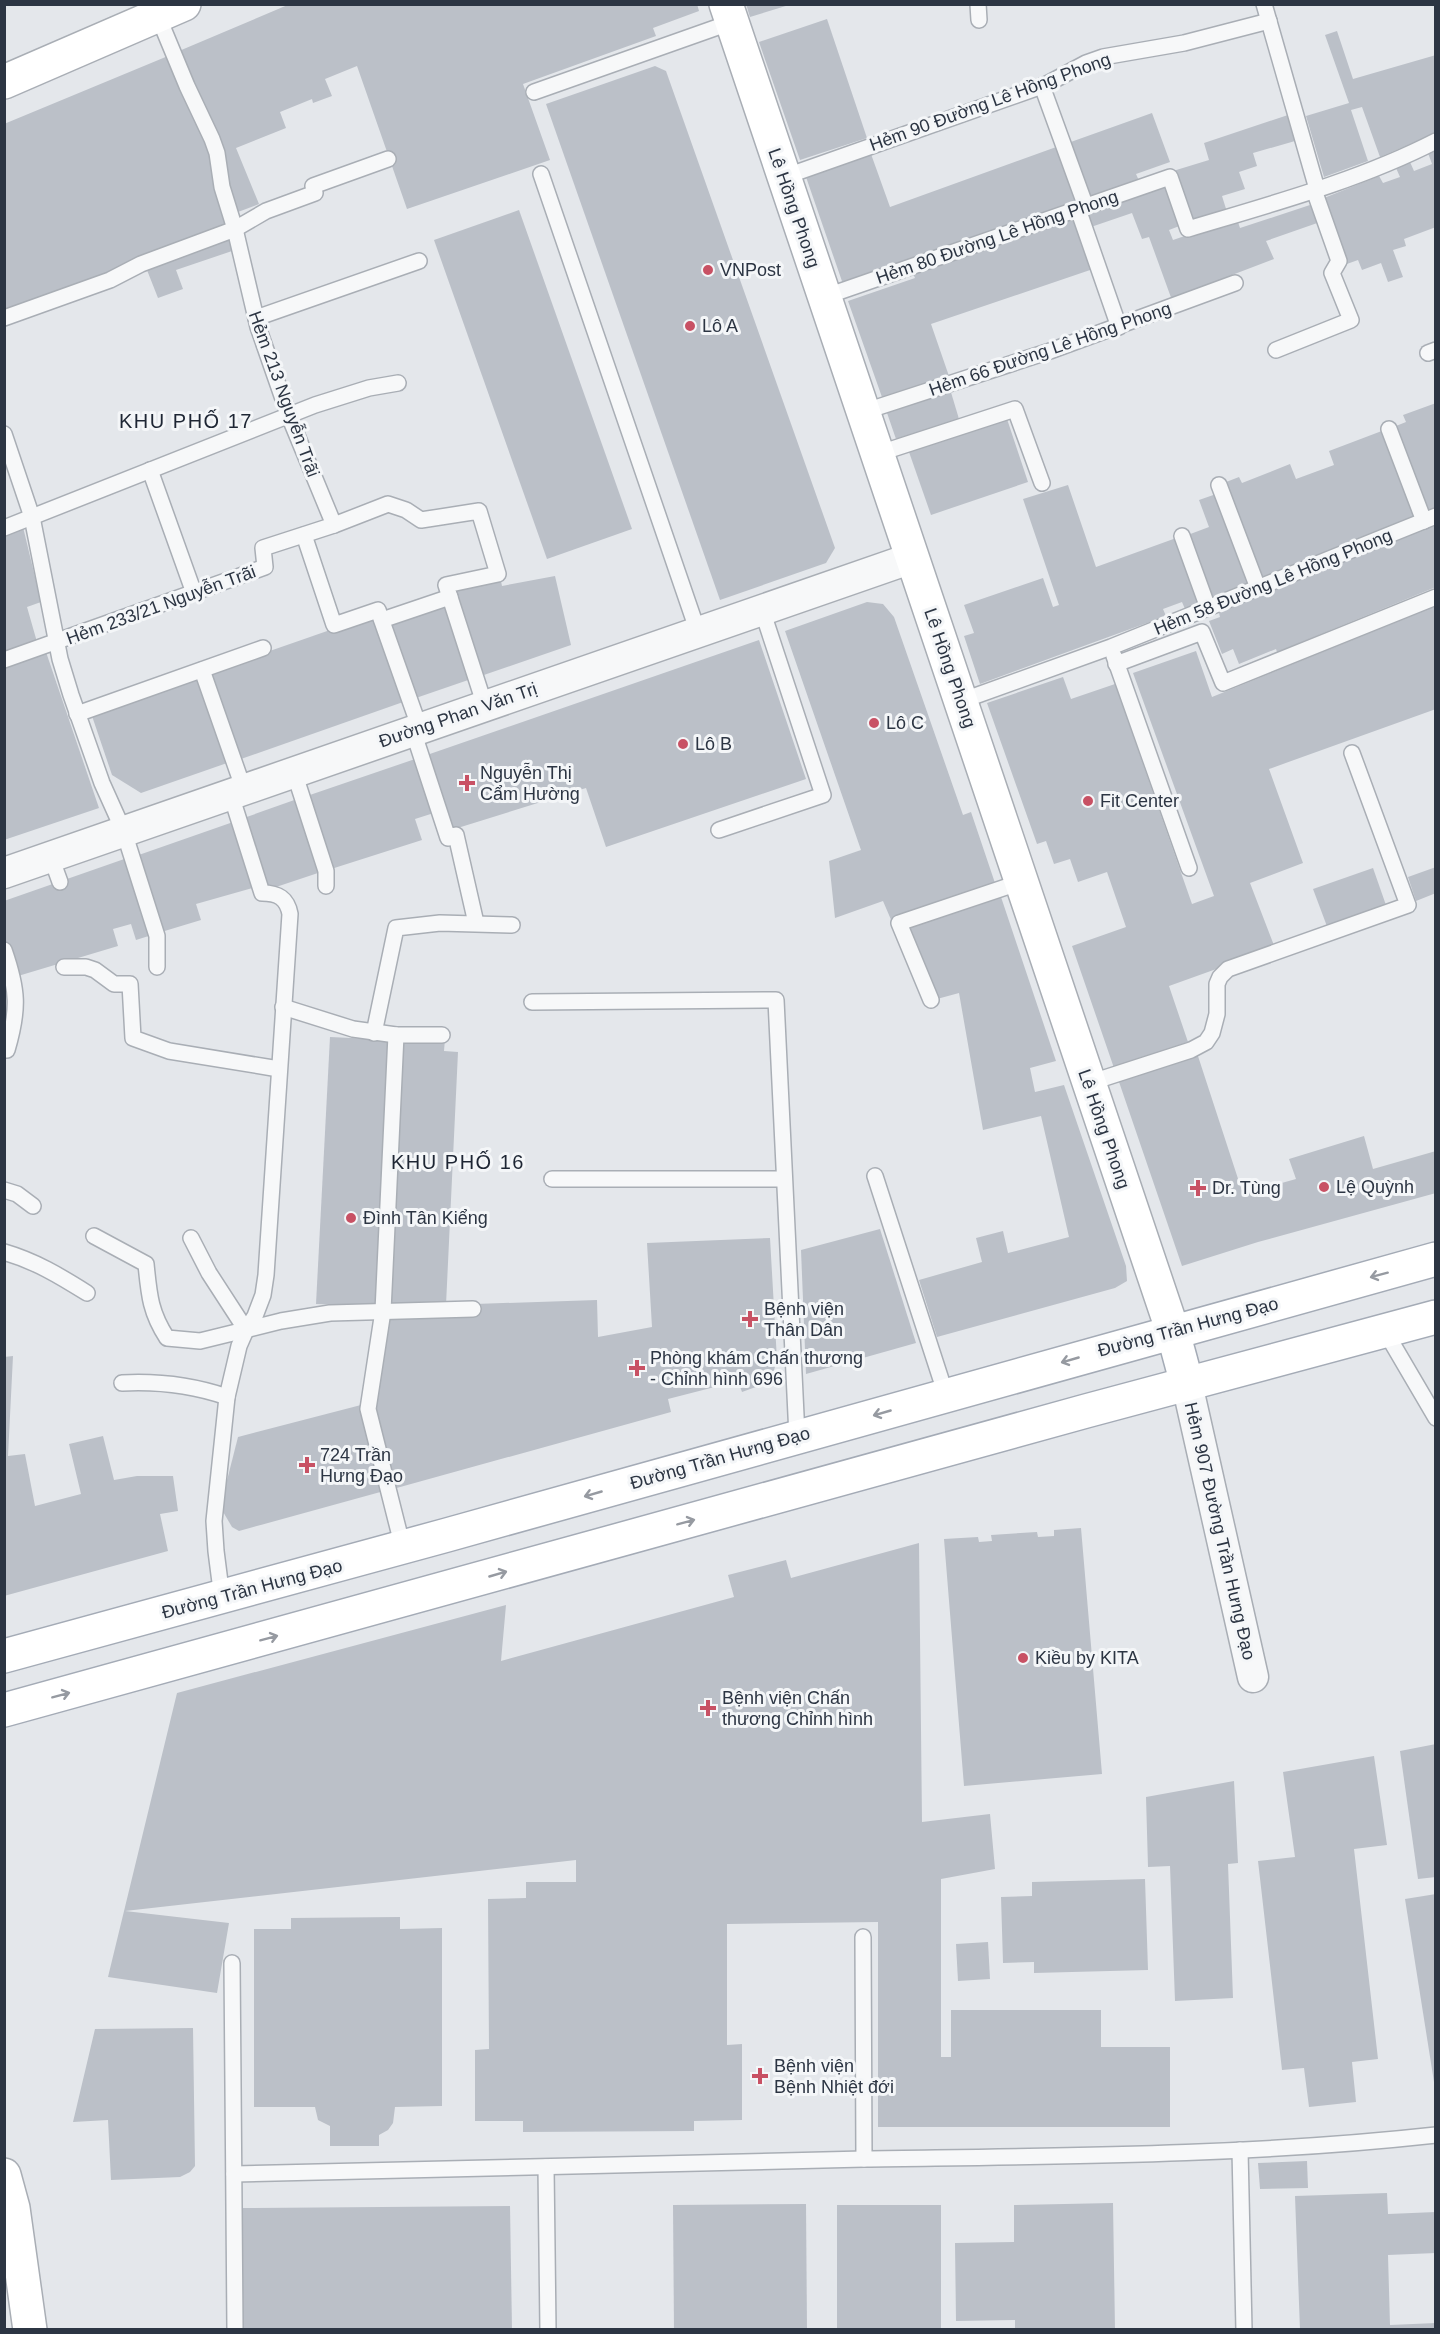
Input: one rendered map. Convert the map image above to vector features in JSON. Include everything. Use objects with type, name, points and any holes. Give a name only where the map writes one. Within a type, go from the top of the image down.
[{"type":"main road","points":[[4,82],[171,10]]},
{"type":"main road","name":"Lê Hồng Phong","points":[[729,13],[1173,1332],[1187,1384]]},
{"type":"main road","name":"Đường Trần Hưng Đạo","points":[[4,1656],[447,1536],[1436,1259]]},
{"type":"main road","points":[[4,1710],[1436,1317]]},
{"type":"main road","points":[[447,1536],[462,1584]]},
{"type":"main road","points":[[222,1598],[234,1647]]},
{"type":"main road","points":[[4,2175],[30,2330]]},
{"type":"street","name":"Đường Phan Văn Trị","points":[[4,873],[55,869],[124,832],[912,558]]},
{"type":"street","name":"Hẻm 907 Đường Trần Hưng Đạo","points":[[1187,1384],[1253,1677]]},
{"type":"lane","points":[[1264,4],[1315,190],[1339,261],[1332,273],[1351,320],[1276,350]]},
{"type":"lane","name":"Hẻm 213 Nguyễn Trãi","points":[[171,10],[187,86],[212,139],[256,318],[289,416],[334,525]]},
{"type":"lane","points":[[534,92],[729,13]]},
{"type":"lane","name":"Hẻm 90 Đường Lê Hồng Phong","points":[[784,177],[1058,80],[1086,63],[1103,57],[1184,43],[1269,21]]},
{"type":"lane","points":[[1042,86],[1119,327]]},
{"type":"lane","points":[[1315,190],[1436,141]]},
{"type":"lane","points":[[4,318],[110,280],[141,264],[235,229],[266,211],[315,193],[314,186],[388,159]]},
{"type":"lane","points":[[541,174],[698,632]]},
{"type":"lane","name":"Hẻm 80 Đường Lê Hồng Phong","points":[[825,297],[1170,177],[1188,229],[1315,190]]},
{"type":"lane","points":[[256,318],[419,261]]},
{"type":"lane","name":"Hẻm 66 Đường Lê Hồng Phong","points":[[863,412],[1050,351],[1235,283]]},
{"type":"lane","points":[[4,528],[341,395],[398,382]]},
{"type":"lane","points":[[877,454],[1015,409],[1042,483]]},
{"type":"lane","points":[[1389,429],[1430,519]]},
{"type":"lane","points":[[4,434],[32,517],[57,642],[77,714],[102,783],[124,832],[157,936],[157,967]]},
{"type":"lane","points":[[150,470],[194,593]]},
{"type":"lane","points":[[1219,485],[1258,588]]},
{"type":"lane","points":[[476,923],[456,835],[448,838],[378,610],[334,625],[304,535],[388,504],[406,510],[422,520],[478,511],[498,574],[446,585],[485,706]]},
{"type":"lane","name":"Hẻm 58 Đường Lê Hồng Phong","points":[[961,701],[1111,647],[1430,519]]},
{"type":"lane","name":"Hẻm 233/21 Nguyễn Trãi","points":[[4,660],[265,567],[263,548],[304,535]]},
{"type":"lane","points":[[1182,536],[1208,608]]},
{"type":"lane","points":[[382,620],[450,597]]},
{"type":"lane","points":[[1116,664],[1202,632],[1223,683],[1436,597]]},
{"type":"lane","points":[[719,830],[823,795],[762,610]]},
{"type":"lane","points":[[1111,647],[1189,868]]},
{"type":"lane","points":[[77,714],[263,648]]},
{"type":"lane","points":[[202,669],[237,792],[262,893],[280,896],[288,905],[290,914],[266,1275],[263,1295],[235,1360],[227,1397],[214,1521],[222,1598]]},
{"type":"lane","points":[[1089,1083],[1191,1050],[1206,1042],[1216,1023],[1217,984],[1228,969],[1408,905],[1352,753]]},
{"type":"lane","points":[[294,772],[326,871],[326,886]]},
{"type":"lane","points":[[931,1000],[899,923],[1021,882]]},
{"type":"lane","points":[[374,1033],[396,928],[440,923],[512,925]]},
{"type":"lane","points":[[4,950],[15,980],[16,1000],[13,1031],[7,1050]]},
{"type":"lane","points":[[64,967],[87,962],[114,984],[130,984],[133,1038],[169,1051],[279,1070]]},
{"type":"lane","points":[[532,1002],[776,1000],[798,1436]]},
{"type":"lane","points":[[283,1007],[374,1033],[442,1035]]},
{"type":"lane","points":[[396,1035],[382,1311],[368,1408],[403,1548]]},
{"type":"lane","points":[[875,1176],[946,1395]]},
{"type":"lane","points":[[552,1179],[784,1179]]},
{"type":"lane","points":[[4,1190],[16,1194],[33,1206]]},
{"type":"lane","points":[[94,1236],[146,1264],[149,1299],[155,1320],[167,1338],[200,1341],[306,1316],[356,1311],[473,1310]]},
{"type":"lane","points":[[191,1238],[209,1273],[246,1330]]},
{"type":"lane","points":[[4,1252],[57,1273],[87,1293]]},
{"type":"lane","points":[[1385,1331],[1436,1419]]},
{"type":"lane","points":[[122,1383],[150,1381],[178,1383],[227,1397]]},
{"type":"lane","points":[[863,1937],[864,2159]]},
{"type":"lane","points":[[232,1963],[235,2330]]},
{"type":"lane","points":[[234,2174],[1240,2150],[1436,2135]]},
{"type":"lane","points":[[1240,2150],[1244,2330]]},
{"type":"lane","points":[[546,2167],[548,2330]]},
{"type":"building","points":[[290,4],[697,4],[699,11],[653,28],[656,36],[523,84],[550,160],[407,209],[357,66],[325,79],[332,96],[313,103],[312,99],[280,112],[286,128],[236,148],[259,204],[238,212],[179,51]]},
{"type":"building","points":[[746,4],[789,4],[789,5],[750,17]]},
{"type":"building","points":[[827,19],[867,138],[800,160],[759,42]]},
{"type":"building","points":[[1337,31],[1353,79],[1436,55],[1436,133],[1380,157],[1362,107],[1351,110],[1368,161],[1324,177],[1306,116],[1349,103],[1325,35]]},
{"type":"building","points":[[168,56],[200,127],[216,170],[212,171],[231,228],[4,310],[4,124]]},
{"type":"building","name":"Lô A","points":[[655,66],[666,71],[835,548],[826,563],[720,600],[546,104]]},
{"type":"building","points":[[1152,113],[1170,162],[1136,174],[1140,183],[1089,201],[1068,143]]},
{"type":"building","points":[[1288,115],[1295,141],[1253,153],[1257,166],[1239,172],[1245,189],[1222,196],[1227,212],[1192,223],[1173,171],[1209,160],[1204,143]]},
{"type":"building","points":[[1059,146],[1080,205],[844,287],[806,177],[871,154],[890,207]]},
{"type":"building","points":[[1436,149],[1436,227],[1404,239],[1406,246],[1393,250],[1403,277],[1388,282],[1381,263],[1362,270],[1358,260],[1344,265],[1319,200],[1379,176],[1383,183],[1400,177],[1396,168],[1410,162],[1414,171],[1432,164],[1428,153]]},
{"type":"building","points":[[1166,182],[1182,225],[1169,230],[1173,240],[1220,224],[1222,228],[1238,222],[1240,228],[1316,203],[1323,221],[1266,241],[1274,259],[1211,283],[1212,288],[1173,303],[1149,237],[1142,239],[1132,213],[1088,228],[1081,212]]},
{"type":"building","points":[[519,210],[632,529],[547,559],[434,240]]},
{"type":"building","points":[[1076,214],[1096,268],[931,324],[950,379],[883,400],[848,301],[915,278],[912,271]]},
{"type":"building","points":[[231,233],[235,250],[176,270],[183,289],[158,298],[145,265]]},
{"type":"building","points":[[950,389],[959,419],[896,439],[886,410]]},
{"type":"building","points":[[1436,403],[1436,509],[1425,514],[1391,428],[1406,422],[1403,415]]},
{"type":"building","points":[[1007,419],[1028,482],[931,515],[909,452]]},
{"type":"building","points":[[1387,429],[1420,516],[1256,580],[1221,484],[1239,477],[1242,483],[1290,464],[1296,479],[1334,465],[1329,451]]},
{"type":"building","points":[[1068,485],[1096,567],[1179,537],[1202,602],[1185,609],[1182,602],[1163,609],[1166,616],[980,684],[964,636],[974,633],[964,605],[1043,578],[1053,607],[1059,605],[1023,499]]},
{"type":"building","points":[[1219,493],[1252,582],[1208,599],[1185,536],[1209,527],[1199,500]]},
{"type":"building","points":[[1436,524],[1436,587],[1277,652],[1276,649],[1239,664],[1233,649],[1222,654],[1209,621],[1220,617],[1219,613]]},
{"type":"building","points":[[23,527],[41,602],[27,607],[37,642],[4,653],[4,535]]},
{"type":"building","points":[[500,576],[502,586],[555,576],[571,645],[478,677],[448,586]]},
{"type":"building","points":[[448,602],[474,678],[413,699],[386,622]]},
{"type":"building","name":"Lô C","points":[[867,602],[883,604],[894,617],[963,815],[971,812],[996,886],[892,922],[883,901],[835,918],[829,861],[861,850],[785,631]]},
{"type":"building","points":[[1436,606],[1436,709],[1269,769],[1303,863],[1250,883],[1275,948],[1169,986],[1188,1042],[1114,1068],[1072,946],[1126,927],[1107,872],[1078,882],[1070,859],[1054,864],[1046,841],[1037,844],[987,703],[1063,677],[1071,699],[1115,684],[1192,904],[1214,896],[1133,673],[1196,651],[1212,697]]},
{"type":"building","points":[[376,614],[406,701],[238,760],[207,673]]},
{"type":"building","name":"Lô B","points":[[759,640],[806,779],[606,847],[586,788],[448,831],[424,756]]},
{"type":"building","points":[[46,652],[99,808],[4,840],[4,666]]},
{"type":"building","points":[[199,675],[230,762],[141,793],[112,775],[91,713]]},
{"type":"building","points":[[418,758],[437,812],[415,819],[422,840],[328,870],[304,797]]},
{"type":"building","points":[[300,798],[324,871],[264,891],[241,819]]},
{"type":"building","points":[[236,821],[256,887],[196,904],[201,920],[158,933],[133,857]]},
{"type":"building","points":[[130,857],[155,934],[136,940],[131,924],[113,929],[118,946],[18,976],[4,938],[4,901]]},
{"type":"building","points":[[1436,867],[1436,893],[1416,901],[1408,877]]},
{"type":"building","points":[[1373,868],[1387,908],[1328,929],[1313,889]]},
{"type":"building","points":[[1000,894],[1056,1061],[1030,1068],[1035,1092],[1064,1085],[1126,1266],[1127,1281],[1115,1288],[937,1337],[919,1280],[982,1262],[976,1238],[1003,1231],[1008,1253],[1069,1237],[1041,1116],[983,1130],[959,993],[937,999],[907,925]]},
{"type":"building","points":[[404,1036],[445,1039],[444,1051],[458,1052],[446,1305],[388,1306]]},
{"type":"building","name":"Đình Tân Kiểng","points":[[330,1037],[393,1040],[377,1306],[316,1304]]},
{"type":"building","points":[[1197,1053],[1243,1194],[1296,1179],[1289,1159],[1364,1136],[1373,1169],[1436,1151],[1436,1193],[1258,1242],[1182,1266],[1118,1079]]},
{"type":"building","points":[[880,1229],[916,1343],[806,1374],[801,1250]]},
{"type":"building","points":[[770,1238],[777,1360],[772,1377],[764,1384],[742,1392],[738,1381],[668,1399],[671,1412],[393,1489],[374,1418],[386,1317],[475,1304],[597,1300],[598,1337],[652,1327],[647,1243]]},
{"type":"building","points":[[13,1356],[8,1456],[25,1454],[35,1506],[81,1494],[69,1444],[103,1436],[114,1480],[137,1476],[173,1476],[178,1511],[160,1514],[168,1551],[4,1596],[4,1357]]},
{"type":"building","points":[[361,1405],[384,1491],[239,1531],[232,1527],[222,1510],[222,1500],[238,1437]]},
{"type":"building","name":"Kiều by KITA","points":[[1081,1528],[1102,1774],[964,1786],[944,1539],[978,1537],[979,1542],[992,1541],[991,1535],[1037,1532],[1038,1537],[1054,1536],[1054,1530]]},
{"type":"building","points":[[919,1543],[922,1822],[990,1814],[995,1869],[941,1879],[941,2057],[951,2057],[951,2010],[1101,2010],[1101,2047],[1170,2047],[1170,2127],[878,2127],[878,1922],[727,1924],[727,2045],[742,2044],[742,2120],[694,2121],[694,2131],[523,2132],[523,2121],[475,2121],[475,2050],[489,2049],[488,1899],[526,1898],[526,1882],[576,1882],[576,1860],[125,1911],[229,1923],[217,1993],[108,1977],[177,1693],[506,1605],[501,1661],[734,1597],[728,1575],[786,1560],[791,1578]]},
{"type":"building","points":[[1436,1744],[1436,1877],[1418,1879],[1400,1751]]},
{"type":"building","points":[[1374,1756],[1387,1845],[1354,1849],[1378,2059],[1352,2062],[1356,2102],[1309,2107],[1304,2068],[1282,2070],[1258,1861],[1295,1857],[1283,1772]]},
{"type":"building","points":[[1234,1781],[1238,1863],[1228,1864],[1233,1998],[1175,2001],[1170,1866],[1148,1867],[1146,1797]]},
{"type":"building","points":[[1145,1879],[1148,1970],[1034,1973],[1034,1962],[1003,1963],[1001,1897],[1032,1896],[1032,1882]]},
{"type":"building","points":[[1436,1894],[1436,2082],[1434,2082],[1405,1899]]},
{"type":"building","points":[[400,1917],[400,1929],[442,1928],[442,2106],[395,2107],[393,2123],[388,2130],[379,2135],[379,2146],[330,2146],[330,2126],[318,2120],[315,2107],[254,2107],[254,1929],[291,1929],[291,1918]]},
{"type":"building","points":[[988,1942],[990,1979],[958,1981],[956,1944]]},
{"type":"building","points":[[193,2028],[195,2166],[190,2172],[180,2177],[111,2180],[108,2120],[73,2122],[95,2029]]},
{"type":"building","points":[[1307,2161],[1308,2188],[1260,2189],[1258,2163]]},
{"type":"building","points":[[1387,2193],[1388,2214],[1436,2212],[1436,2253],[1388,2255],[1390,2325],[1436,2323],[1436,2330],[1300,2330],[1295,2196]]},
{"type":"building","points":[[1113,2203],[1115,2330],[1015,2330],[1015,2320],[956,2321],[955,2243],[1014,2242],[1014,2205]]},
{"type":"building","points":[[806,2204],[807,2330],[674,2330],[673,2205]]},
{"type":"building","points":[[837,2205],[941,2205],[941,2330],[837,2330]]},
{"type":"building","points":[[510,2206],[512,2330],[243,2330],[242,2208]]},
{"type":"place","name":"VNPost","points":[[708,270]]},
{"type":"place","name":"Lô A","points":[[690,326]]},
{"type":"place","name":"Lô C","points":[[874,723]]},
{"type":"place","name":"Lô B","points":[[683,744]]},
{"type":"place","name":"Nguyễn Thị Cẩm Hường","points":[[467,783]]},
{"type":"place","name":"Fit Center","points":[[1088,801]]},
{"type":"place","name":"Lệ Quỳnh","points":[[1324,1187]]},
{"type":"place","name":"Dr. Tùng","points":[[1198,1188]]},
{"type":"place","name":"Đình Tân Kiểng","points":[[351,1218]]},
{"type":"place","name":"Bệnh viện Thân Dân","points":[[750,1319]]},
{"type":"place","name":"Phòng khám Chấn thương - Chỉnh hình 696","points":[[637,1368]]},
{"type":"place","name":"724 Trần Hưng Đạo","points":[[307,1465]]},
{"type":"place","name":"Kiều by KITA","points":[[1023,1658]]},
{"type":"place","name":"Bệnh viện Chấn thương Chỉnh hình","points":[[708,1708]]},
{"type":"place","name":"Bệnh viện Bệnh Nhiệt đới","points":[[760,2076]]},
{"type":"district","name":"KHU PHỐ 17","points":[[186,421]]},
{"type":"district","name":"KHU PHỐ 16","points":[[458,1162]]}]
